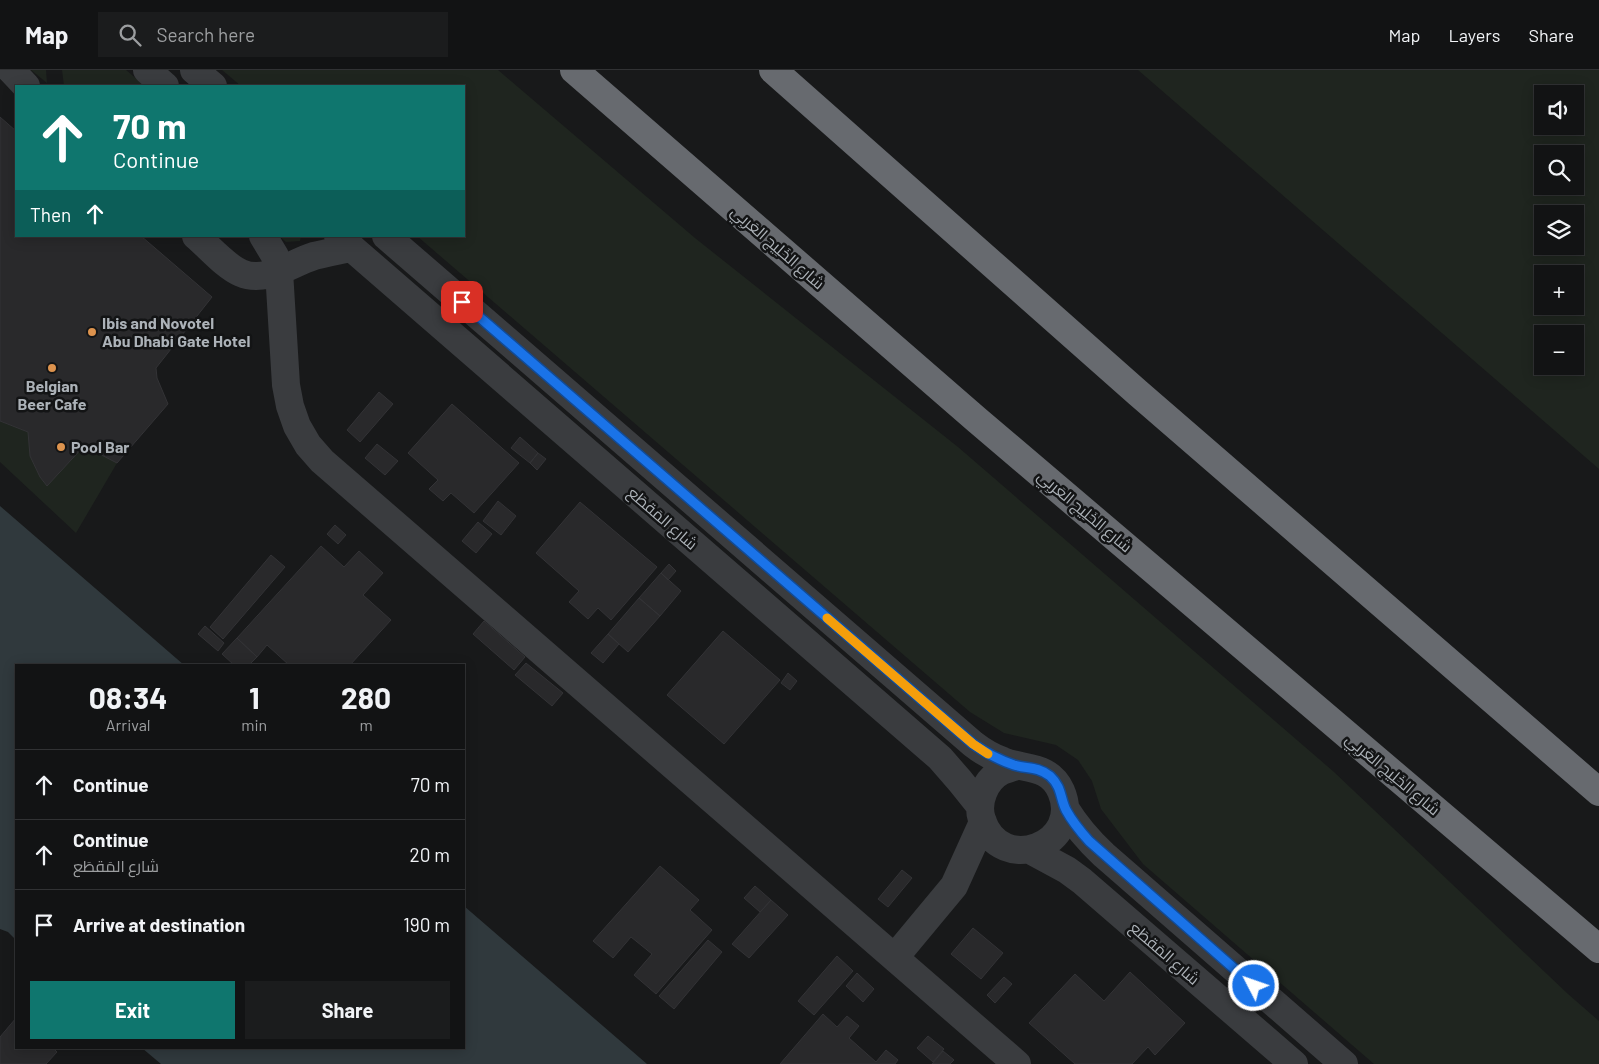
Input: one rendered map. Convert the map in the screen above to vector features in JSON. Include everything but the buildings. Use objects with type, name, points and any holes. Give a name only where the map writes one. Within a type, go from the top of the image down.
[{"type":"highway","name":"شارع الخَلِيج العَربِي","points":[[574,70],[977,420],[1599,949]]},
{"type":"highway","points":[[773,70],[1138,393],[1599,792]]},
{"type":"street","points":[[11,70],[25,85]]},
{"type":"street","points":[[147,70],[165,85]]},
{"type":"street","points":[[194,70],[212,85]]},
{"type":"street","points":[[197,237],[232,268],[251,276],[261,276],[279,271],[345,242]]},
{"type":"street","points":[[264,237],[275,256],[279,271],[286,385],[290,406],[297,426],[308,445],[322,461],[1017,1064]]},
{"type":"street","name":"شارع المَقطَع","points":[[387,237],[973,744],[986,753],[1016,766]]},
{"type":"street","name":"شارع المَقطَع","points":[[345,242],[940,758],[960,781],[981,814]]},
{"type":"street","points":[[895,957],[954,886],[981,814],[983,792],[991,780],[1002,771],[1016,766],[1034,768],[1050,776],[1060,790],[1065,808],[1062,822],[1055,835],[1044,844],[1020,849],[954,886]]},
{"type":"street","name":"شارع المَقطَع","points":[[1065,808],[1075,825],[1104,855],[1344,1064]]},
{"type":"street","points":[[981,814],[989,834],[998,843],[1020,849]]},
{"type":"street","name":"شارع المَقطَع","points":[[1020,849],[1066,870],[1082,881],[1294,1064]]},
{"type":"shaded area","points":[[31,70],[46,70],[47,83]]},
{"type":"shaded area","points":[[62,70],[126,70],[144,85],[64,85]]},
{"type":"shaded area","points":[[222,70],[498,70],[695,238],[958,447],[1334,772],[1568,994],[1599,1021],[1599,1064],[1374,1064],[1143,864],[1101,809],[1092,781],[1078,760],[1056,745],[1004,733],[970,712],[418,237],[465,237],[465,85],[240,85]]},
{"type":"shaded area","points":[[1138,70],[1599,70],[1599,469]]},
{"type":"shaded area","points":[[280,237],[301,237],[300,241],[286,242]]},
{"type":"shaded area","points":[[0,421],[28,432],[33,460],[38,473],[47,485],[84,446],[117,463],[76,533],[0,462]]},
{"type":"shaded area","points":[[0,506],[183,664],[15,664],[15,939],[8,932],[0,929]]},
{"type":"shaded area","points":[[465,907],[647,1064],[161,1064],[143,1049],[465,1049]]},
{"type":"slow traffic","points":[[827,618],[973,744],[988,754]]},
{"type":"place","name":"Ibis and Novotel Abu Dhabi Gate Hotel","points":[[92,332]]},
{"type":"place","name":"Belgian Beer Cafe","points":[[52,368]]},
{"type":"place","name":"Pool Bar","points":[[61,447]]},
{"type":"route","points":[[462,302],[973,744],[1001,761],[1016,766],[1034,768],[1050,776],[1060,790],[1065,808],[1075,825],[1089,841],[1254,986]]}]
